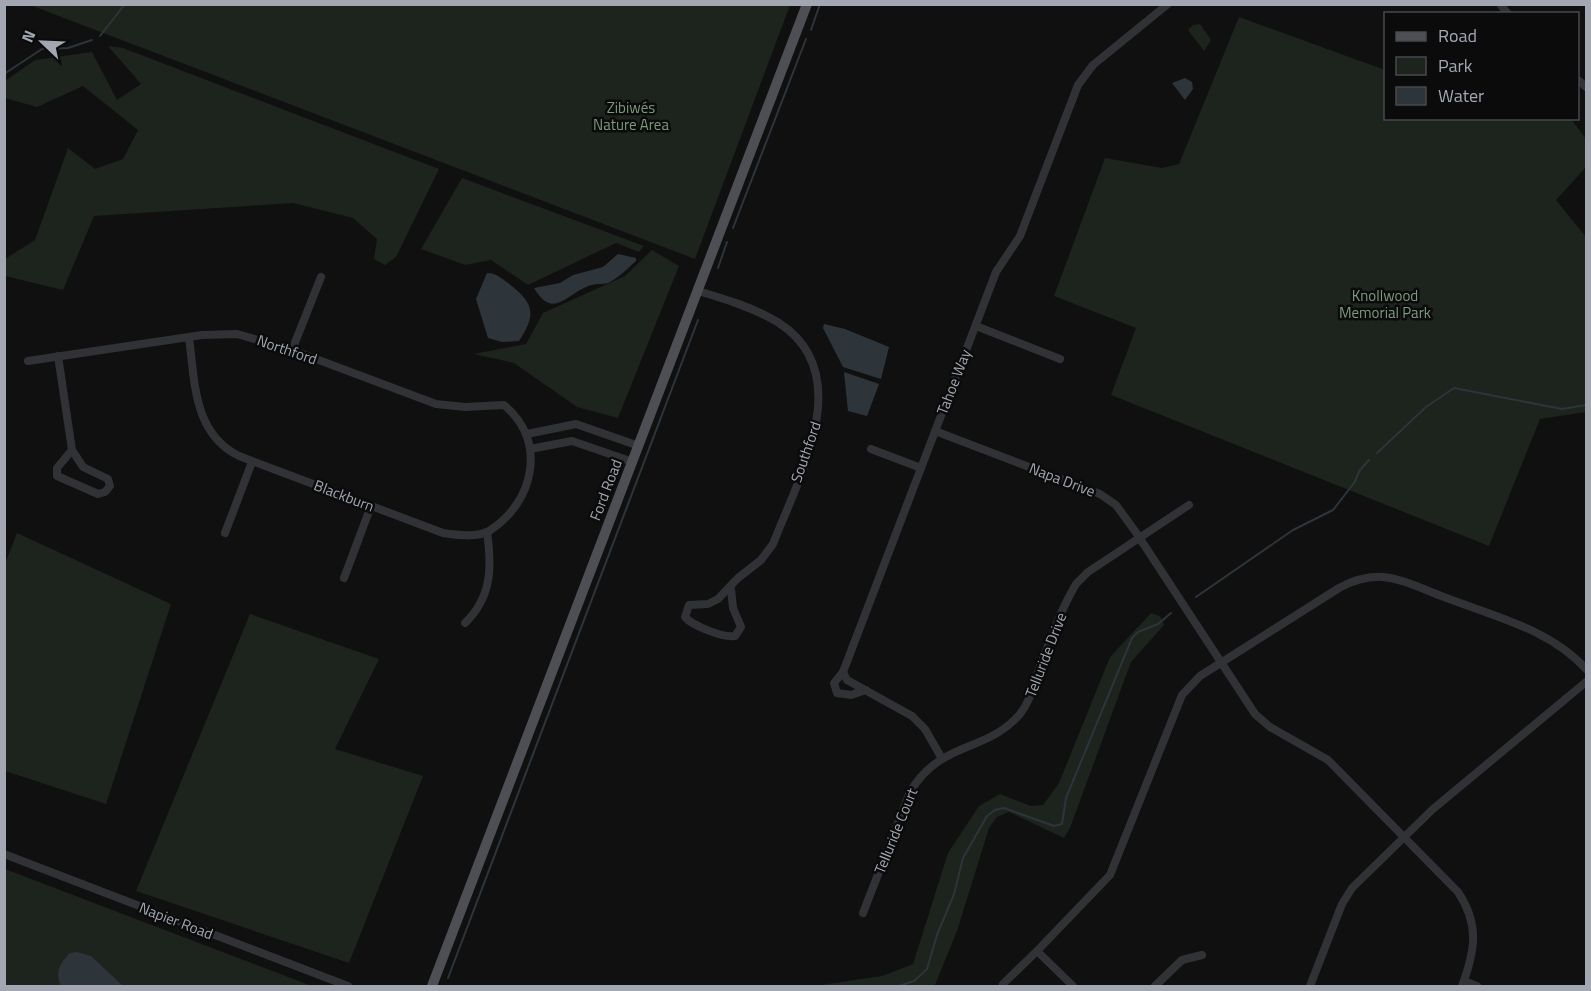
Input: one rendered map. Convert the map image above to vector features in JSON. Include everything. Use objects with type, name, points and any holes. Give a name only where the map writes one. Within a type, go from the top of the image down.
[{"type":"main road","name":"Ford Road","points":[[432,987],[807,4]]},
{"type":"street","name":"Tahoe Way","points":[[866,690],[851,695],[837,693],[834,683],[843,672],[996,273],[1020,236],[1082,78],[1093,65],[1168,4]]},
{"type":"street","points":[[292,350],[321,277]]},
{"type":"street","name":"Southford","points":[[698,291],[745,307],[781,324],[809,356],[819,390],[816,430],[773,544],[761,560],[738,578],[731,589],[714,602],[689,605],[685,617],[692,623],[728,637],[735,636],[741,627],[734,608],[731,589]]},
{"type":"street","points":[[976,326],[1060,359]]},
{"type":"street","name":"Northford","points":[[28,361],[189,337],[237,334],[292,350],[436,404],[465,407],[504,405],[518,416],[527,434],[530,449]]},
{"type":"street","name":"Blackburn","points":[[189,337],[196,397],[208,429],[226,448],[252,462],[442,533],[459,536],[487,532]]},
{"type":"street","points":[[58,356],[72,450],[83,467],[108,479],[110,486],[105,492],[98,494],[59,479],[57,468],[72,450]]},
{"type":"street","points":[[527,434],[576,424],[639,446]]},
{"type":"street","name":"Napa Drive","points":[[935,431],[1100,494],[1116,505],[1180,598],[1249,707],[1263,722],[1328,760],[1458,892],[1469,911],[1475,945],[1463,984]]},
{"type":"street","points":[[465,623],[477,611],[486,593],[491,562],[487,532],[513,510],[522,497],[530,473],[530,449],[572,441],[633,462]]},
{"type":"street","points":[[871,449],[921,468]]},
{"type":"street","points":[[225,532],[252,462]]},
{"type":"street","name":"Telluride Drive","points":[[941,757],[996,734],[1021,713],[1076,584],[1088,572],[1189,505]]},
{"type":"street","points":[[344,578],[371,506]]},
{"type":"street","points":[[1002,984],[1107,880],[1178,703],[1193,682],[1339,588],[1356,580],[1374,577],[1400,581],[1532,631],[1565,649],[1587,669]]},
{"type":"street","points":[[843,672],[847,680],[912,716],[925,729],[941,757]]},
{"type":"street","points":[[1310,987],[1342,904],[1352,888],[1404,836],[1464,782],[1587,682]]},
{"type":"street","name":"Telluride Court","points":[[863,914],[910,792],[918,778],[941,757]]},
{"type":"street","name":"Napier Road","points":[[4,854],[348,987]]},
{"type":"street","points":[[1037,951],[1073,987]]},
{"type":"street","points":[[1155,987],[1182,960],[1202,955]]},
{"type":"street","points":[[1463,984],[1477,987]]},
{"type":"green space","name":"Zibiwés Nature Area","points":[[30,5],[790,5],[695,259]]},
{"type":"green space","name":"Knollwood Memorial Park","points":[[1239,17],[1384,70],[1384,120],[1572,120],[1586,139],[1586,167],[1556,200],[1586,237],[1586,412],[1540,419],[1489,546],[1111,395],[1136,328],[1054,296],[1105,158],[1162,168],[1179,164]]},
{"type":"green space","points":[[1200,24],[1211,40],[1204,51],[1188,30],[1193,25]]},
{"type":"green space","points":[[108,46],[123,48],[439,169],[396,257],[385,265],[374,259],[377,239],[353,218],[293,203],[94,216],[63,290],[5,276],[5,259],[35,240],[68,148],[95,169],[123,159],[138,130],[83,86],[37,107],[5,98],[5,81],[35,60],[92,52],[117,100],[141,84]]},
{"type":"green space","points":[[462,178],[644,246],[639,252],[616,243],[528,285],[491,260],[465,265],[421,249]]},
{"type":"green space","points":[[652,250],[679,266],[618,418],[577,407],[514,363],[474,354],[526,344],[543,313],[625,276]]},
{"type":"green space","points":[[17,533],[171,604],[106,804],[5,771],[5,564]]},
{"type":"green space","points":[[1151,613],[1160,616],[1164,625],[1131,662],[1070,828],[1064,838],[1009,812],[997,817],[989,828],[957,931],[935,985],[814,986],[882,976],[913,964],[948,853],[979,806],[1000,794],[1031,806],[1043,805],[1059,783],[1110,657]]},
{"type":"green space","points":[[250,614],[379,659],[335,749],[423,776],[349,963],[136,891]]},
{"type":"green space","points":[[5,869],[312,986],[5,986]]},
{"type":"water","points":[[1185,78],[1192,82],[1193,89],[1185,100],[1172,83]]},
{"type":"water","points":[[618,254],[636,258],[636,261],[608,283],[583,288],[562,302],[548,303],[534,288],[560,283],[573,275],[603,267]]},
{"type":"water","points":[[487,273],[503,279],[528,303],[529,323],[519,341],[502,342],[488,338],[476,299]]},
{"type":"water","points":[[824,324],[845,329],[889,347],[881,379],[843,367],[823,328]]},
{"type":"water","points":[[844,372],[879,384],[867,416],[848,411]]},
{"type":"water","points":[[77,952],[91,956],[123,986],[61,986],[58,972],[61,965],[70,953]]},
{"type":"waterway","points":[[100,36],[125,4]]},
{"type":"waterway","points":[[811,30],[820,4]]},
{"type":"waterway","points":[[733,228],[806,39]]},
{"type":"waterway","points":[[4,74],[42,49],[68,48],[92,40]]},
{"type":"waterway","points":[[718,268],[727,242]]},
{"type":"waterway","points":[[448,978],[698,320]]},
{"type":"waterway","points":[[1377,453],[1426,407],[1454,388],[1562,409],[1586,405]]},
{"type":"waterway","points":[[1196,597],[1293,530],[1333,510],[1369,460]]},
{"type":"waterway","points":[[899,986],[914,981],[927,969],[937,935],[954,894],[963,858],[987,816],[995,810],[1004,808],[1054,826],[1062,824],[1066,798],[1132,638],[1138,632],[1158,624],[1171,613]]}]
